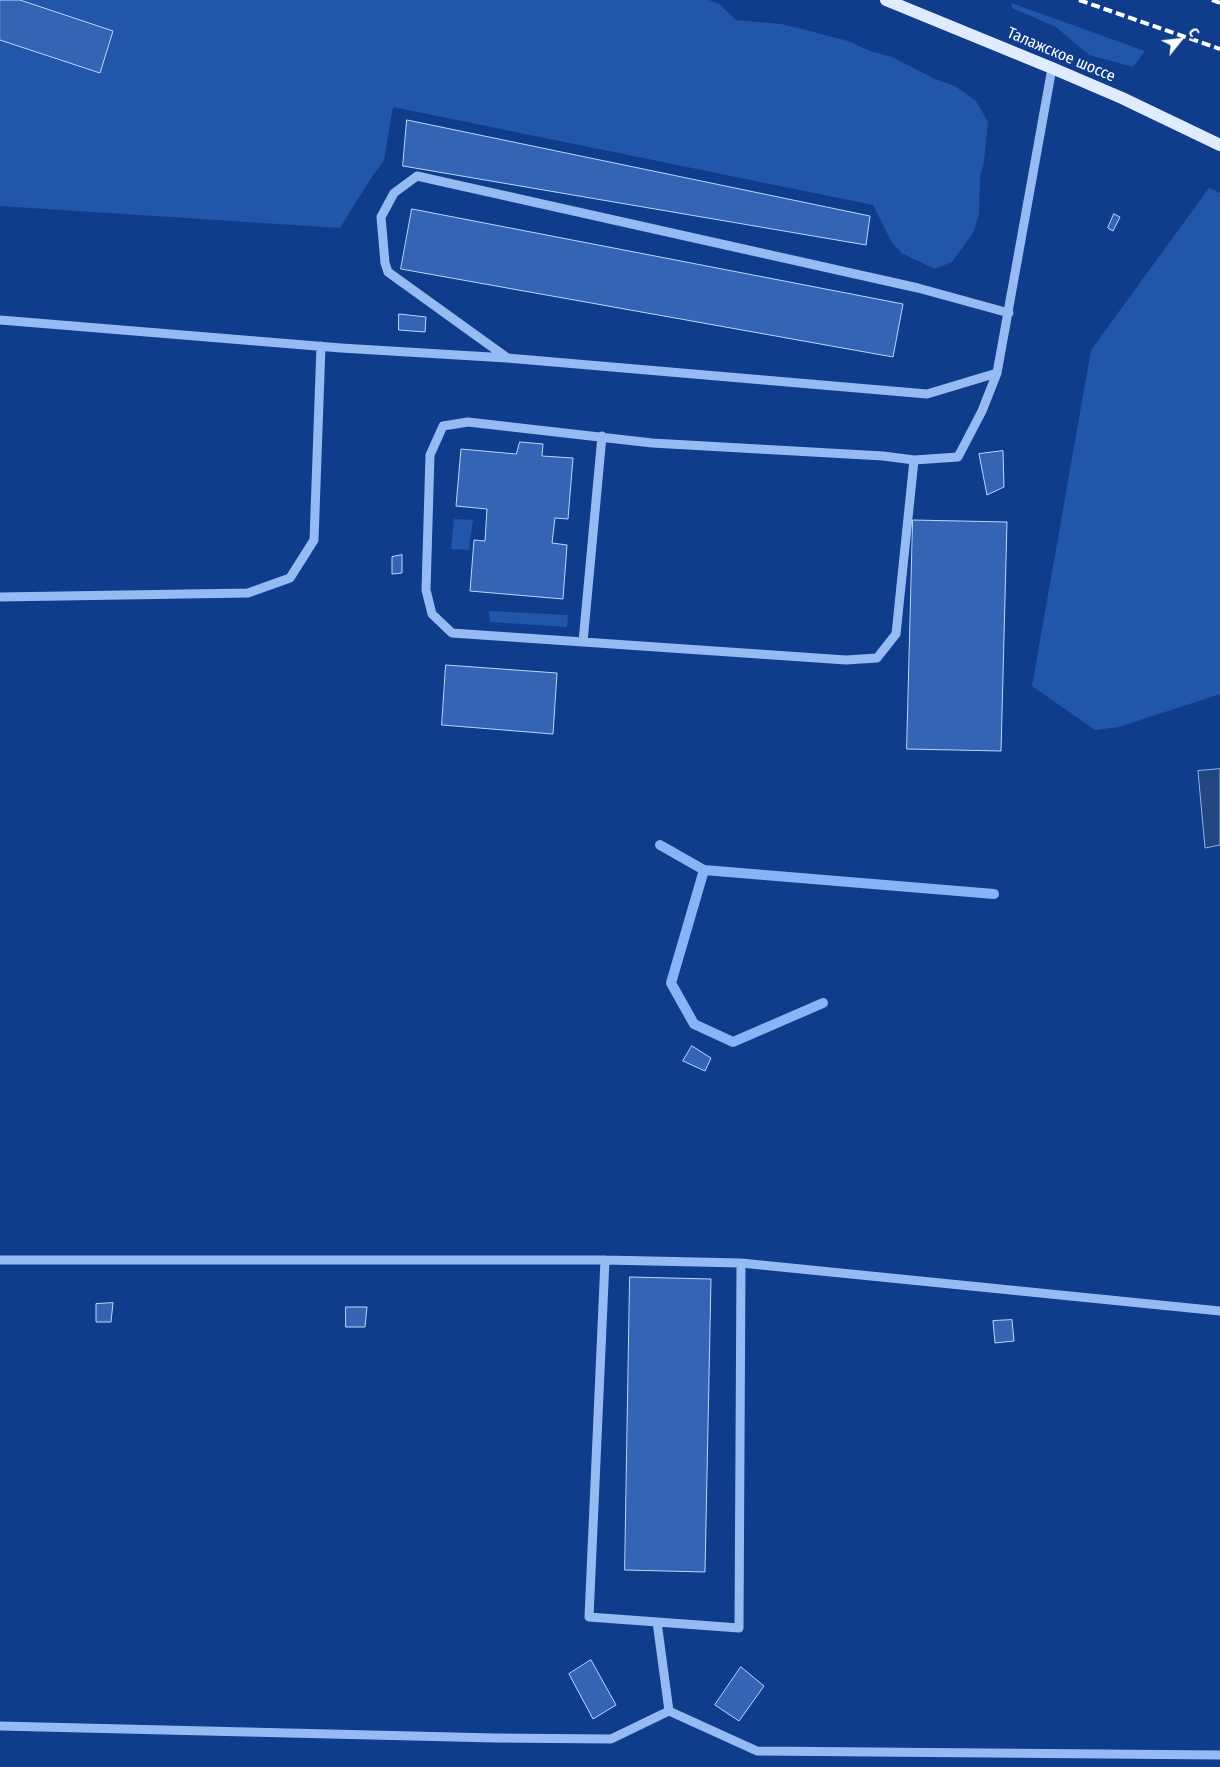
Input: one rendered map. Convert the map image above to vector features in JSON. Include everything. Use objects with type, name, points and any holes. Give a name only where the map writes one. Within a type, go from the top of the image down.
[{"type":"main road","name":"Талажское шоссе","points":[[886,0],[1122,98],[1220,145]]},
{"type":"lane","points":[[914,460],[896,634],[877,658],[846,660],[452,632],[432,614],[426,590],[430,455],[443,426],[468,422],[652,443],[883,456],[914,460],[958,457],[982,411],[997,373],[1052,68]]},
{"type":"lane","points":[[508,358],[388,272],[385,262],[381,217],[394,193],[417,176],[909,286],[1009,313]]},
{"type":"lane","points":[[0,320],[321,346],[508,358],[927,394],[997,373]]},
{"type":"lane","points":[[0,597],[248,593],[290,578],[314,540],[321,346]]},
{"type":"lane","points":[[582,642],[602,436]]},
{"type":"lane","points":[[0,1260],[605,1260],[741,1263],[1220,1311]]},
{"type":"lane","points":[[605,1260],[589,1617],[740,1628],[741,1263]]},
{"type":"lane","points":[[657,1622],[669,1711]]},
{"type":"lane","points":[[0,1726],[611,1739],[669,1711]]},
{"type":"lane","points":[[669,1711],[757,1752],[1220,1755]]},
{"type":"shaded area","points":[[0,0],[709,0],[719,4],[736,20],[781,24],[848,41],[870,51],[892,57],[935,79],[955,86],[976,101],[988,122],[984,161],[980,177],[979,214],[973,233],[952,262],[935,269],[903,254],[892,243],[873,205],[393,107],[384,161],[373,175],[340,228],[0,206]]},
{"type":"shaded area","points":[[1011,3],[1145,51],[1133,67],[1089,55],[1056,27],[1012,8]]},
{"type":"shaded area","points":[[1209,188],[1220,193],[1220,694],[1119,727],[1095,730],[1032,686],[1091,350]]},
{"type":"shaded area","points":[[454,519],[473,520],[469,550],[451,549]]},
{"type":"shaded area","points":[[489,611],[568,615],[567,627],[490,622]]},
{"type":"shaded area","points":[[1220,769],[1220,845],[1205,848],[1198,771]]},
{"type":"building","points":[[0,0],[20,0],[113,31],[100,73],[0,40]]},
{"type":"building","points":[[407,120],[870,216],[866,245],[403,166]]},
{"type":"building","points":[[412,209],[903,304],[893,357],[401,269]]},
{"type":"building","points":[[1114,214],[1120,217],[1113,231],[1108,228]]},
{"type":"building","points":[[399,314],[426,317],[425,332],[399,330]]},
{"type":"building","points":[[520,442],[543,444],[542,456],[573,458],[568,519],[555,518],[552,543],[567,545],[563,599],[470,591],[474,540],[485,541],[487,509],[456,506],[461,449],[516,454]]},
{"type":"building","points":[[1003,451],[1004,487],[987,495],[979,454]]},
{"type":"building","points":[[913,520],[1007,522],[1001,751],[907,749]]},
{"type":"building","points":[[402,555],[402,573],[392,574],[392,557]]},
{"type":"building","points":[[446,665],[557,673],[553,734],[442,725]]},
{"type":"building","points":[[692,1046],[711,1058],[705,1071],[683,1061]]},
{"type":"building","points":[[630,1277],[711,1279],[705,1572],[625,1570]]},
{"type":"building","points":[[113,1303],[111,1322],[96,1322],[96,1304]]},
{"type":"building","points":[[346,1307],[367,1307],[365,1327],[346,1327]]},
{"type":"building","points":[[1012,1320],[1014,1341],[995,1343],[993,1321]]},
{"type":"building","points":[[591,1660],[616,1705],[593,1719],[569,1674]]},
{"type":"building","points":[[741,1667],[764,1686],[739,1721],[715,1705]]},
{"type":"waterway","points":[[660,845],[704,870],[994,894]]},
{"type":"waterway","points":[[704,870],[671,983],[694,1024],[733,1042],[823,1003]]},
{"type":"railway","points":[[1079,0],[1220,49]]},
{"type":"railway","points":[[1212,0],[1220,3]]}]
